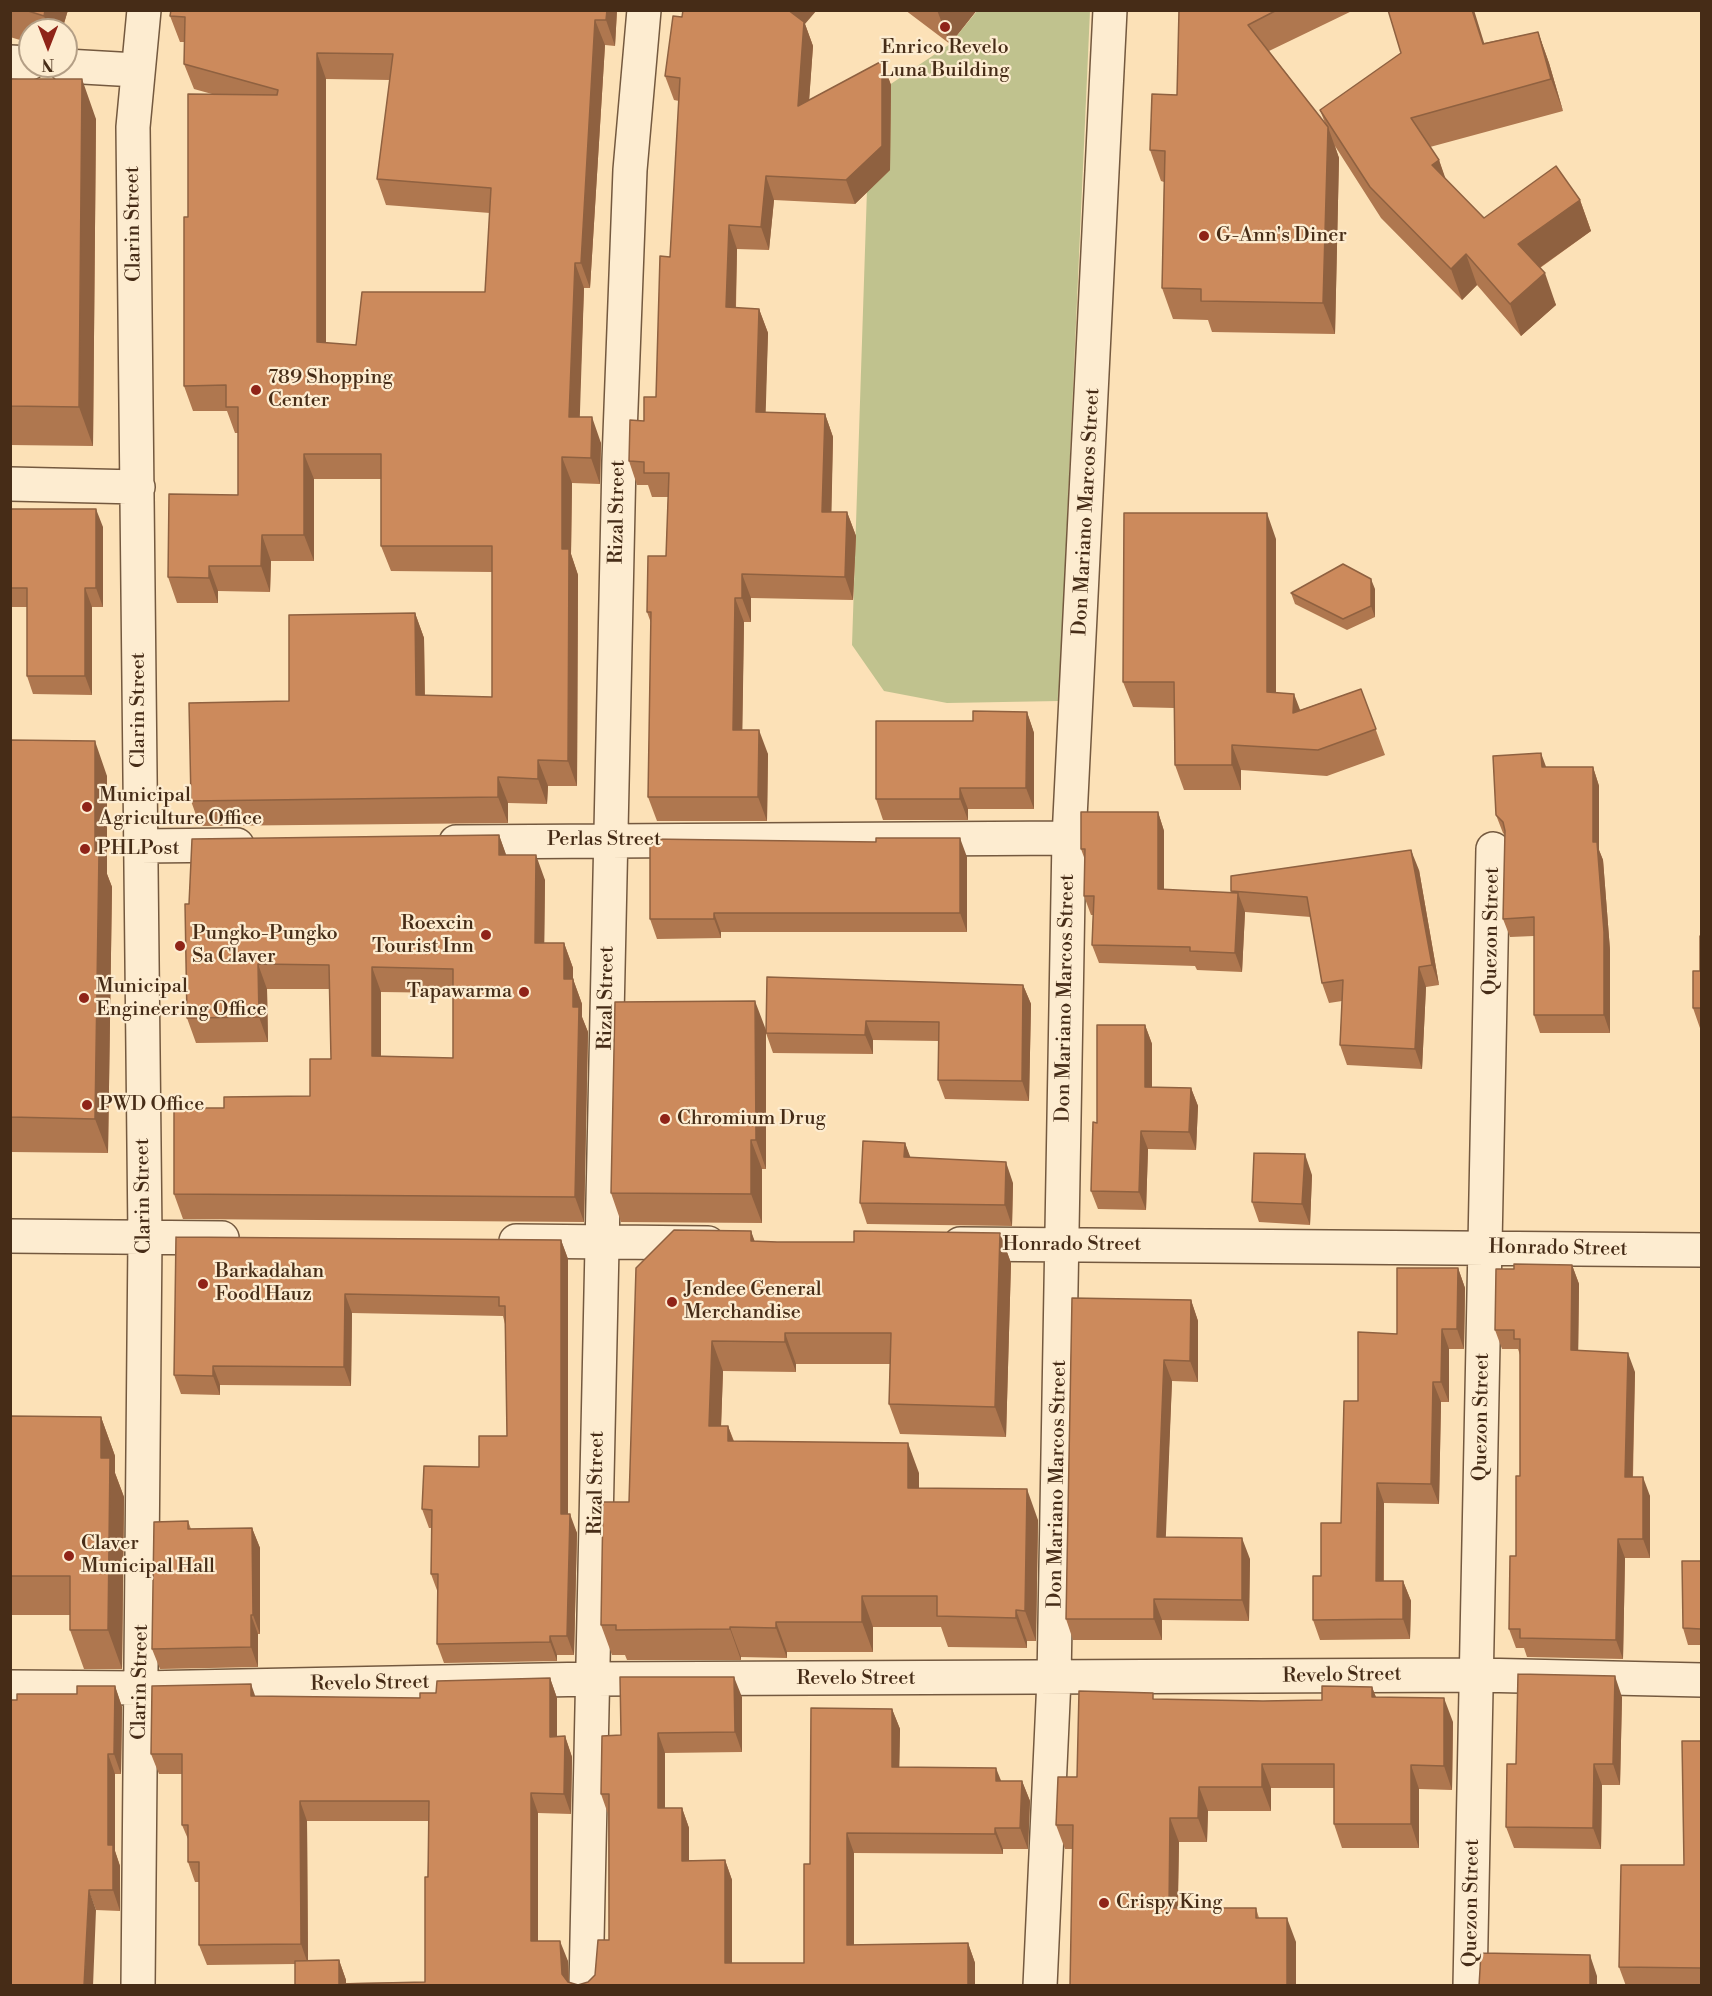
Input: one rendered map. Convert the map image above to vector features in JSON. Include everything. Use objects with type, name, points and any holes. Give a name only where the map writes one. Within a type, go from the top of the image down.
[{"type":"street","name":"Clarin Street","points":[[138,1986],[145,1237],[133,127],[136,70],[144,10]]},
{"type":"street","name":"Rizal Street","points":[[586,1986],[610,840],[625,286],[634,109],[644,10]]},
{"type":"street","name":"Don Mariano Marcos Street","points":[[1040,1986],[1054,1679],[1069,838],[1080,665],[1110,10]]},
{"type":"street","points":[[78,67],[136,70]]},
{"type":"street","points":[[10,484],[138,487]]},
{"type":"street","name":"Perlas Street","points":[[422,843],[1069,838]]},
{"type":"street","points":[[140,846],[269,844]]},
{"type":"street","name":"Quezon Street","points":[[1470,1986],[1493,849]]},
{"type":"street","points":[[10,1236],[250,1238]]},
{"type":"street","points":[[485,1241],[744,1243]]},
{"type":"street","name":"Honrado Street","points":[[932,1244],[1701,1250]]},
{"type":"street","name":"Revelo Street","points":[[10,1687],[141,1688],[593,1679],[1054,1679],[1477,1675],[1701,1680]]},
{"type":"green space","points":[[977,11],[1090,11],[1059,701],[947,703],[884,691],[852,645],[870,98],[950,44]]},
{"type":"building","points":[[25,10],[45,10],[44,16]]},
{"type":"building","points":[[171,10],[607,10],[606,20],[595,20],[581,263],[575,263],[569,417],[592,417],[591,458],[562,457],[562,549],[569,549],[568,761],[538,760],[538,779],[498,777],[498,797],[191,801],[189,703],[289,701],[289,615],[415,613],[416,695],[492,697],[492,546],[381,546],[381,454],[304,454],[304,535],[262,535],[261,566],[209,566],[209,578],[168,577],[169,494],[238,495],[238,407],[226,407],[226,385],[184,386],[184,217],[188,217],[188,94],[277,95],[278,90],[184,64],[185,17],[170,16]],"holes":[[[317,53],[393,54],[377,179],[491,188],[485,292],[362,292],[356,345],[317,342]]]},
{"type":"building","points":[[683,10],[788,10],[804,22],[798,106],[882,61],[882,146],[846,180],[766,176],[761,227],[729,225],[726,307],[759,309],[756,412],[825,414],[822,512],[847,512],[845,577],[742,574],[742,598],[735,598],[733,730],[759,730],[758,797],[648,797],[651,612],[647,612],[648,556],[666,556],[669,473],[644,473],[644,462],[629,461],[630,420],[644,421],[644,397],[656,397],[660,256],[670,257],[680,78],[665,76],[673,16],[682,17]]},
{"type":"building","points":[[1179,10],[1277,10],[1248,25],[1328,127],[1323,303],[1201,301],[1201,289],[1162,288],[1165,151],[1150,150],[1152,94],[1177,95]]},
{"type":"building","points":[[1388,10],[1472,10],[1483,44],[1538,32],[1551,79],[1411,118],[1439,160],[1432,165],[1484,218],[1556,166],[1580,200],[1518,244],[1545,273],[1510,304],[1466,254],[1451,269],[1370,187],[1320,110],[1401,53]]},
{"type":"building","points":[[10,79],[82,79],[79,407],[10,406]]},
{"type":"building","points":[[10,509],[96,509],[96,588],[85,588],[85,676],[27,676],[27,588],[10,588]]},
{"type":"building","points":[[1124,513],[1267,513],[1267,692],[1294,694],[1293,713],[1361,689],[1376,729],[1318,750],[1232,745],[1232,765],[1175,765],[1174,682],[1123,682]]},
{"type":"building","points":[[1343,564],[1371,579],[1371,606],[1343,619],[1291,593]]},
{"type":"building","points":[[973,711],[1027,712],[1026,788],[960,788],[960,799],[876,799],[876,721],[973,721]]},
{"type":"building","points":[[10,740],[95,741],[95,852],[99,852],[95,1119],[10,1117]]},
{"type":"building","points":[[1541,753],[1542,767],[1593,767],[1593,842],[1597,842],[1604,932],[1604,1015],[1534,1015],[1534,917],[1503,919],[1505,831],[1503,822],[1496,815],[1493,756]]},
{"type":"building","points":[[1081,812],[1158,812],[1158,889],[1238,893],[1235,953],[1190,951],[1190,947],[1092,945],[1094,896],[1084,896],[1085,849],[1081,849]]},
{"type":"building","points":[[499,835],[499,855],[536,855],[535,943],[564,943],[564,979],[573,979],[573,1007],[579,1007],[575,1197],[174,1194],[174,1108],[224,1108],[224,1097],[310,1096],[310,1059],[331,1059],[329,965],[258,964],[259,1017],[187,1018],[185,904],[189,904],[192,839]],"holes":[[[372,967],[453,969],[453,1058],[372,1056]]]},
{"type":"building","points":[[876,838],[960,838],[960,913],[714,913],[714,919],[650,919],[650,839],[876,842]]},
{"type":"building","points":[[1411,850],[1432,965],[1419,967],[1415,1049],[1340,1045],[1343,980],[1322,983],[1307,897],[1231,891],[1231,876]]},
{"type":"building","points":[[1700,936],[1701,1008],[1693,1008],[1693,971],[1700,971]]},
{"type":"building","points":[[767,977],[1023,985],[1022,1081],[938,1080],[939,1022],[866,1021],[865,1035],[766,1033]]},
{"type":"building","points":[[755,1001],[756,1140],[751,1140],[751,1194],[611,1193],[615,1002]]},
{"type":"building","points":[[1097,1025],[1145,1025],[1145,1087],[1191,1088],[1189,1132],[1141,1131],[1139,1192],[1091,1191],[1093,1122],[1097,1123]]},
{"type":"building","points":[[863,1141],[905,1143],[904,1157],[1006,1162],[1005,1205],[860,1203]]},
{"type":"building","points":[[1254,1153],[1305,1154],[1302,1204],[1252,1202]]},
{"type":"building","points":[[674,1230],[751,1231],[751,1241],[777,1242],[854,1242],[854,1231],[1000,1233],[995,1407],[889,1404],[891,1333],[785,1333],[785,1342],[712,1341],[709,1426],[728,1426],[728,1441],[908,1443],[908,1488],[1027,1489],[1025,1611],[1016,1610],[1016,1618],[937,1616],[937,1596],[862,1596],[862,1622],[776,1622],[776,1628],[730,1627],[730,1629],[616,1630],[616,1625],[601,1625],[603,1502],[629,1502],[636,1268]]},
{"type":"building","points":[[176,1237],[561,1240],[561,1514],[570,1514],[567,1636],[550,1636],[550,1642],[437,1644],[438,1574],[431,1574],[432,1510],[422,1509],[424,1466],[479,1467],[479,1436],[507,1436],[505,1306],[499,1306],[499,1297],[345,1294],[344,1367],[213,1366],[213,1376],[174,1375]]},
{"type":"building","points":[[1514,1264],[1572,1265],[1571,1350],[1628,1353],[1625,1477],[1643,1477],[1643,1539],[1618,1539],[1616,1640],[1520,1638],[1520,1629],[1509,1629],[1510,1556],[1516,1556],[1516,1476],[1520,1476],[1520,1339],[1514,1339],[1514,1330],[1495,1330],[1496,1269],[1514,1269]]},
{"type":"building","points":[[1397,1268],[1458,1268],[1457,1329],[1442,1329],[1441,1382],[1433,1382],[1431,1484],[1377,1483],[1376,1581],[1403,1581],[1403,1619],[1313,1620],[1313,1576],[1321,1576],[1321,1523],[1341,1523],[1344,1401],[1358,1401],[1358,1332],[1397,1334]]},
{"type":"building","points":[[1072,1298],[1191,1300],[1190,1361],[1164,1360],[1157,1537],[1242,1538],[1242,1600],[1154,1599],[1154,1619],[1066,1619]]},
{"type":"building","name":"Claver Municipal Hall","points":[[10,1416],[101,1417],[101,1458],[110,1458],[108,1630],[70,1630],[70,1576],[10,1576]]},
{"type":"building","points":[[188,1521],[188,1529],[252,1528],[251,1647],[152,1649],[154,1522]]},
{"type":"building","points":[[1682,1561],[1701,1561],[1701,1629],[1683,1628]]},
{"type":"building","points":[[1518,1674],[1615,1676],[1613,1764],[1594,1764],[1593,1828],[1506,1827],[1507,1764],[1516,1764]]},
{"type":"building","points":[[620,1677],[734,1677],[735,1732],[658,1733],[658,1808],[682,1808],[682,1861],[725,1860],[725,1963],[804,1963],[804,1864],[810,1864],[811,1708],[892,1709],[892,1767],[996,1768],[996,1781],[1022,1781],[1020,1828],[995,1828],[995,1834],[847,1833],[847,1945],[968,1943],[968,1986],[295,1986],[295,1961],[339,1960],[339,1984],[425,1982],[425,1877],[428,1877],[429,1801],[300,1801],[301,1944],[199,1945],[199,1862],[188,1862],[188,1825],[182,1825],[182,1754],[151,1754],[152,1686],[251,1684],[251,1696],[420,1698],[420,1693],[436,1693],[437,1681],[550,1678],[550,1737],[565,1736],[564,1794],[531,1793],[531,1941],[560,1941],[562,1974],[568,1982],[578,1985],[588,1982],[595,1975],[598,1940],[609,1940],[609,1794],[601,1794],[602,1736],[621,1735]]},
{"type":"building","points":[[77,1686],[115,1686],[114,1754],[108,1754],[108,1845],[113,1845],[113,1890],[89,1890],[84,1986],[10,1986],[10,1700],[17,1700],[17,1694],[77,1694]]},
{"type":"building","points":[[1322,1686],[1372,1687],[1372,1697],[1444,1698],[1444,1766],[1411,1765],[1411,1824],[1334,1824],[1334,1764],[1262,1764],[1262,1787],[1199,1787],[1198,1818],[1170,1818],[1169,1908],[1256,1908],[1256,1918],[1287,1918],[1287,1986],[1070,1986],[1073,1825],[1056,1825],[1058,1777],[1077,1777],[1079,1691],[1153,1693],[1153,1699],[1322,1700]]},
{"type":"building","points":[[1682,1741],[1701,1741],[1701,1968],[1619,1967],[1621,1865],[1684,1865]]},
{"type":"building","points":[[1481,1953],[1590,1955],[1590,1986],[1479,1986]]},
{"type":"place","name":"Enrico Revelo Luna Building","points":[[945,27]]},
{"type":"place","name":"G-Ann's Diner","points":[[1204,236]]},
{"type":"place","name":"789 Shopping Center","points":[[256,390]]},
{"type":"place","name":"Municipal Agriculture Office","points":[[87,807]]},
{"type":"place","name":"PHLPost","points":[[85,849]]},
{"type":"place","name":"Roexcin Tourist Inn","points":[[486,935]]},
{"type":"place","name":"Pungko-Pungko Sa Claver","points":[[180,946]]},
{"type":"place","name":"Tapawarma","points":[[524,992]]},
{"type":"place","name":"Municipal Engineering Office","points":[[84,998]]},
{"type":"place","name":"PWD Office","points":[[87,1105]]},
{"type":"place","name":"Chromium Drug","points":[[665,1119]]},
{"type":"place","name":"Barkadahan Food Hauz","points":[[203,1284]]},
{"type":"place","name":"Jendee General Merchandise","points":[[672,1302]]},
{"type":"place","name":"Claver Municipal Hall","points":[[69,1556]]},
{"type":"place","name":"Crispy King","points":[[1104,1903]]}]
